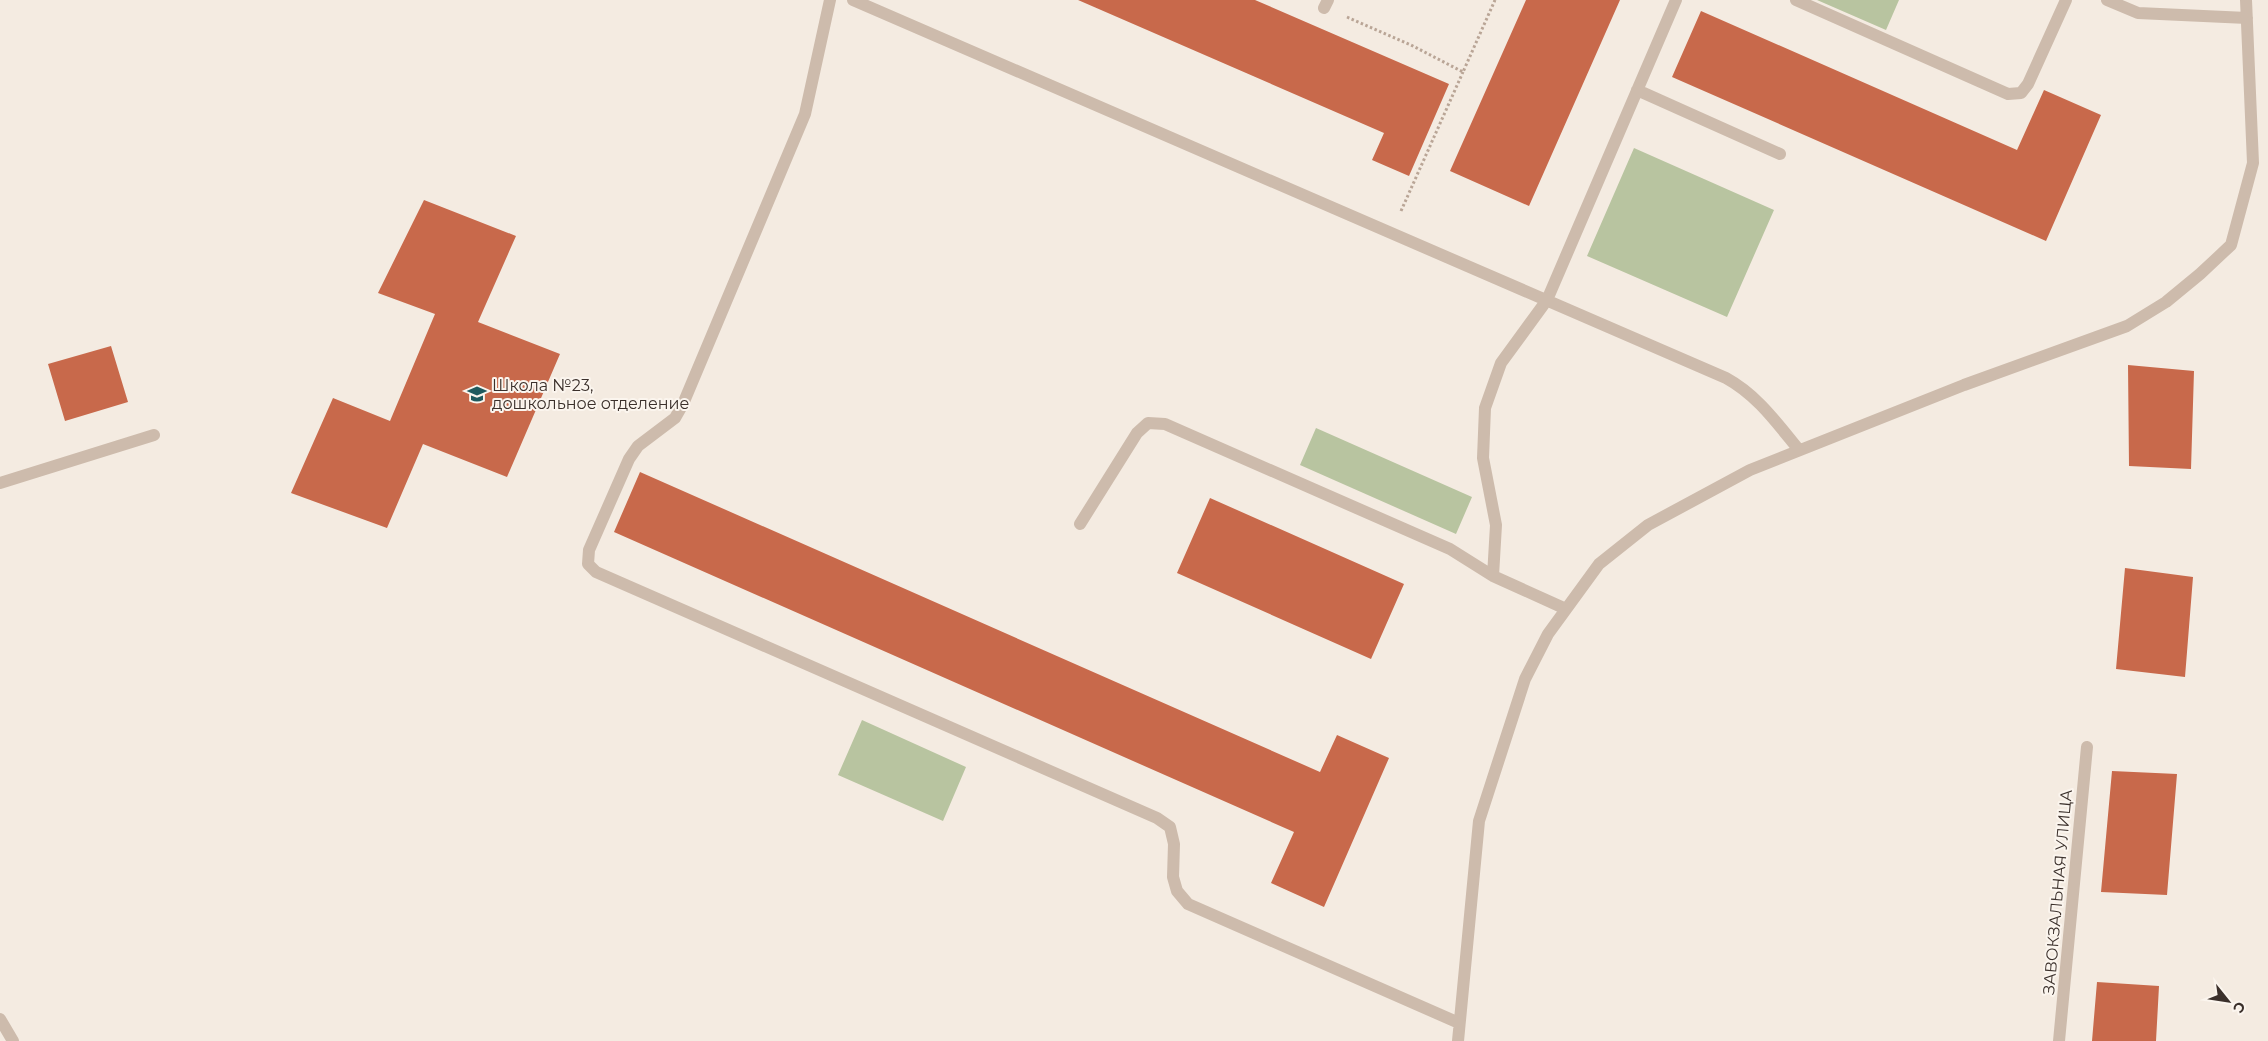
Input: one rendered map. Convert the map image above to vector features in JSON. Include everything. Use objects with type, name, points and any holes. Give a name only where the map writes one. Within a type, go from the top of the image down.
[{"type":"street","points":[[830,0],[805,114],[684,404],[675,418],[638,446],[629,459],[589,550],[588,564],[596,572],[1157,818],[1170,827],[1174,844],[1173,877],[1177,891],[1188,904],[1460,1023]]},
{"type":"street","points":[[853,0],[1726,378],[1744,388],[1759,401],[1798,450]]},
{"type":"street","points":[[1493,576],[1496,525],[1483,458],[1485,408],[1501,363],[1547,300],[1676,0]]},
{"type":"street","points":[[1796,0],[2008,94],[2021,93],[2028,84],[2066,0]]},
{"type":"street","points":[[2107,0],[2138,13],[2247,18]]},
{"type":"street","points":[[1458,1041],[1479,821],[1525,679],[1548,634],[1599,564],[1648,525],[1750,470],[1964,385],[2127,326],[2166,302],[2225,251],[2231,245],[2253,163],[2246,0]]},
{"type":"street","points":[[1637,90],[1780,154]]},
{"type":"street","points":[[1080,524],[1137,434],[1148,423],[1165,424],[1450,549],[1493,576],[1566,609]]},
{"type":"street","points":[[0,483],[154,435]]},
{"type":"street","name":"ЗАВОКЗАЛЬНАЯ УЛИЦА","points":[[2060,1041],[2087,746]]},
{"type":"street","points":[[0,1019],[13,1041]]},
{"type":"path","points":[[1391,233],[1495,0]]},
{"type":"path","points":[[1326,4],[1462,72]]},
{"type":"green space","points":[[1817,0],[1899,0],[1886,30]]},
{"type":"green space","points":[[1634,148],[1774,210],[1727,317],[1587,256]]},
{"type":"green space","points":[[1316,428],[1472,497],[1456,534],[1300,465]]},
{"type":"green space","points":[[862,720],[966,767],[943,821],[838,775]]},
{"type":"building","points":[[1078,0],[1255,0],[1449,84],[1409,176],[1372,160],[1384,133]]},
{"type":"building","points":[[1526,0],[1620,0],[1529,206],[1450,171]]},
{"type":"building","points":[[1701,11],[2017,150],[2044,90],[2101,115],[2046,241],[1672,77]]},
{"type":"building","points":[[424,200],[516,236],[478,322],[560,354],[507,477],[423,444],[387,528],[291,493],[333,398],[390,421],[435,314],[378,293]]},
{"type":"building","points":[[111,346],[128,402],[65,421],[48,364]]},
{"type":"building","points":[[2128,365],[2194,371],[2191,469],[2129,466]]},
{"type":"building","points":[[640,472],[1320,772],[1337,735],[1389,758],[1324,907],[1271,883],[1294,832],[614,532]]},
{"type":"building","points":[[1210,498],[1404,584],[1371,659],[1177,573]]},
{"type":"building","points":[[2125,568],[2193,577],[2185,677],[2116,669]]},
{"type":"building","points":[[2112,771],[2177,774],[2167,895],[2101,892]]},
{"type":"building","points":[[2097,982],[2159,986],[2156,1041],[2092,1041]]},
{"type":"place","name":"Школа №23, дошкольное отделение","points":[[477,394]]}]
